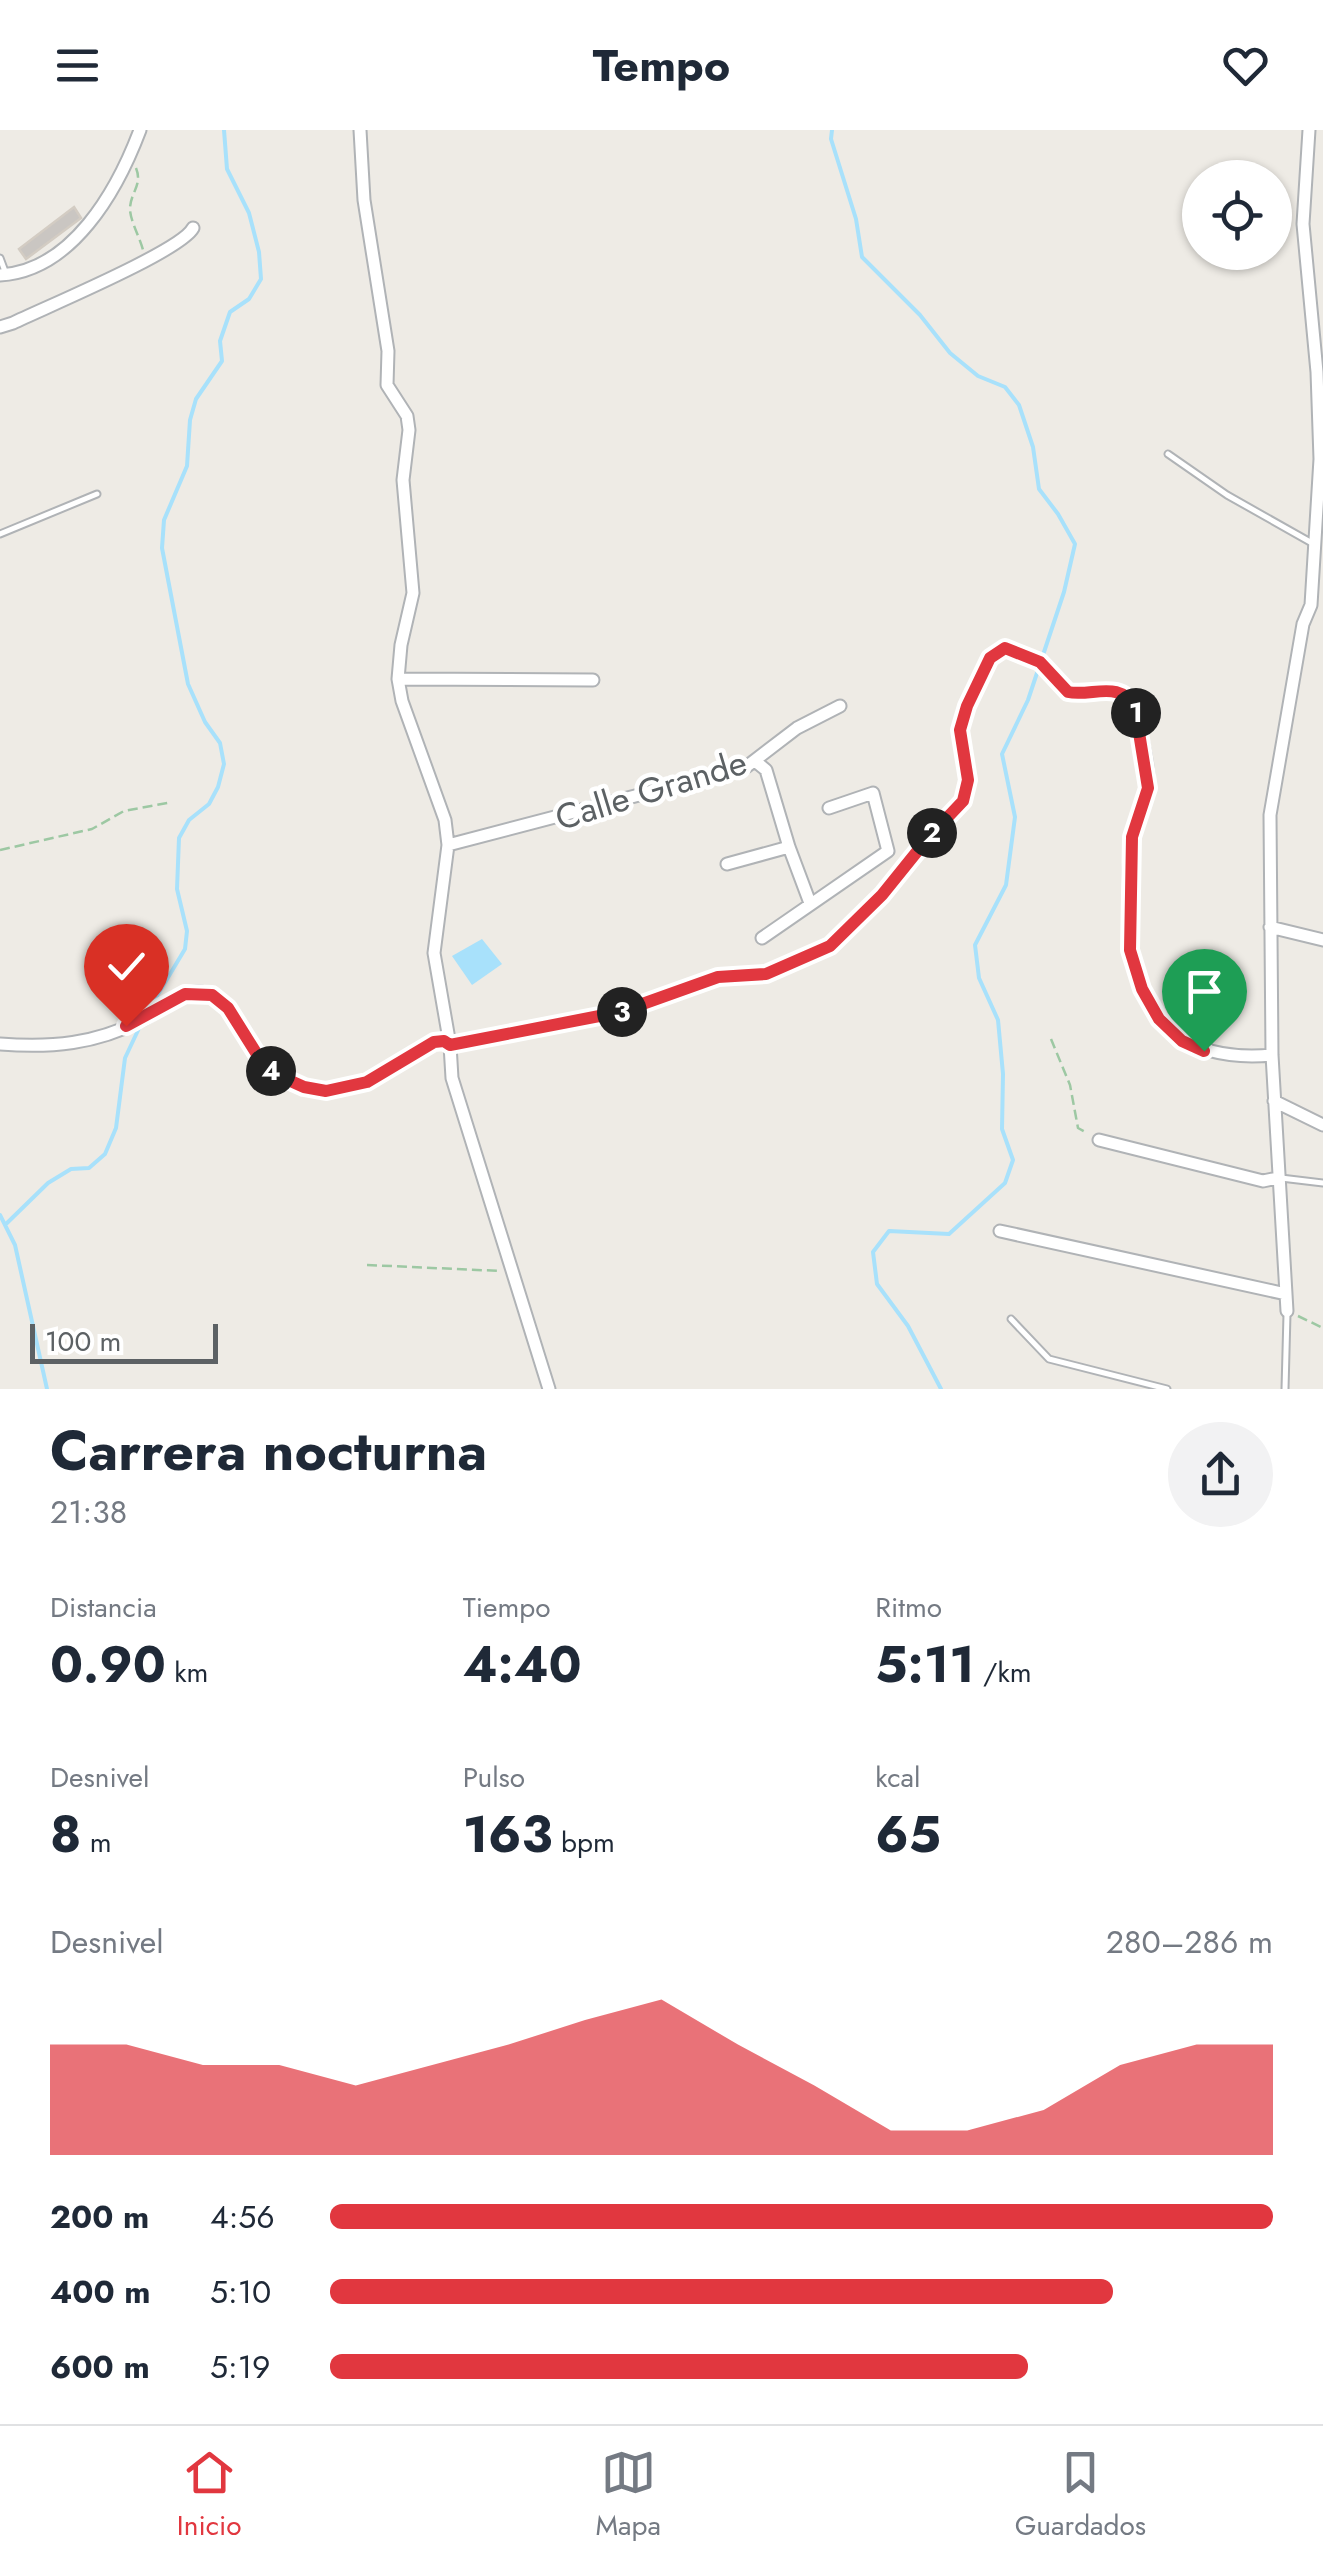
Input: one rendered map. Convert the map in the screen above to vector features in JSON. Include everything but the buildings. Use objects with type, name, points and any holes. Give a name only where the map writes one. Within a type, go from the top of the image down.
[{"type":"street","points":[[3,275],[44,264],[72,242],[129,160],[140,130]]},
{"type":"street","points":[[360,130],[364,200],[388,352],[388,384],[407,416],[409,430],[403,480],[413,593],[400,645],[398,679],[402,701],[445,820],[448,845],[434,954],[452,1078],[549,1389]]},
{"type":"street","points":[[1287,1311],[1272,1055],[1270,816],[1303,624],[1317,608],[1314,544],[1321,474],[1316,278],[1303,224],[1309,130]]},
{"type":"street","points":[[0,326],[14,323],[145,260],[189,236],[194,228]]},
{"type":"street","points":[[0,1044],[42,1047],[81,1043],[144,1019],[167,1002],[196,992],[212,995],[224,1003],[263,1064],[286,1081],[326,1091],[348,1088],[388,1072],[434,1042],[450,1045],[620,1012],[718,977],[766,974],[830,946],[882,895],[963,801],[968,780],[960,730],[990,658],[1005,648],[1040,662],[1068,692],[1115,691],[1130,698],[1148,788],[1132,837],[1129,879],[1130,950],[1142,989],[1159,1019],[1182,1041],[1204,1051],[1239,1058],[1272,1055]]},
{"type":"street","points":[[398,679],[593,680]]},
{"type":"street","name":"Calle Grande","points":[[448,845],[746,767],[798,728],[840,706]]},
{"type":"street","points":[[755,762],[766,770],[810,903]]},
{"type":"street","points":[[762,938],[888,851],[873,793],[829,808]]},
{"type":"street","points":[[727,864],[788,846]]},
{"type":"street","points":[[1270,927],[1323,940]]},
{"type":"street","points":[[1274,1101],[1323,1126]]},
{"type":"street","points":[[1099,1140],[1263,1181],[1278,1178]]},
{"type":"street","points":[[1000,1231],[1286,1294]]},
{"type":"lane","points":[[0,258],[3,275]]},
{"type":"lane","points":[[1168,454],[1227,495],[1314,544]]},
{"type":"lane","points":[[0,534],[97,494]]},
{"type":"lane","points":[[1278,1178],[1323,1183]]},
{"type":"lane","points":[[1285,1389],[1287,1311]]},
{"type":"lane","points":[[1011,1319],[1049,1358],[1167,1389]]},
{"type":"path","points":[[129,160],[140,174],[130,212],[145,260]]},
{"type":"path","points":[[0,850],[92,829],[124,811],[172,802]]},
{"type":"path","points":[[1051,1039],[1070,1085],[1078,1128],[1099,1140]]},
{"type":"path","points":[[367,1265],[513,1272]]},
{"type":"path","points":[[1287,1311],[1323,1328]]},
{"type":"water","points":[[482,939],[502,964],[472,985],[452,956]]},
{"type":"waterway","points":[[148,1011],[185,949],[187,931],[177,889],[179,838],[189,820],[209,804],[224,764],[220,743],[205,722],[188,684],[162,548],[164,520],[187,466],[190,420],[196,399],[222,361],[220,341],[230,312],[249,299],[261,279],[249,213],[227,169],[224,130]]},
{"type":"waterway","points":[[832,130],[831,139],[856,219],[862,257],[920,315],[950,353],[978,376],[1005,387],[1019,405],[1033,447],[1039,489],[1075,544],[1064,592],[1028,700],[1002,754],[1015,817],[1006,885],[975,945],[979,978],[998,1020],[1003,1074],[1002,1129],[1013,1160],[1005,1183],[949,1234],[889,1231],[873,1252],[877,1284],[908,1326],[941,1389]]},
{"type":"waterway","points":[[7,1223],[48,1183],[71,1169],[89,1168],[105,1154],[116,1128],[125,1058],[141,1024]]},
{"type":"waterway","points":[[0,1215],[15,1245],[47,1389]]},
{"type":"route","points":[[126,1026],[185,994],[203,992],[218,998],[228,1008],[263,1064],[275,1074],[304,1087],[326,1091],[367,1082],[434,1042],[450,1045],[620,1012],[718,977],[766,974],[808,958],[830,946],[882,895],[963,801],[968,780],[960,730],[990,658],[1005,648],[1040,662],[1068,692],[1115,691],[1130,698],[1135,708],[1148,788],[1132,837],[1130,950],[1142,989],[1159,1019],[1182,1041],[1204,1051]]}]
